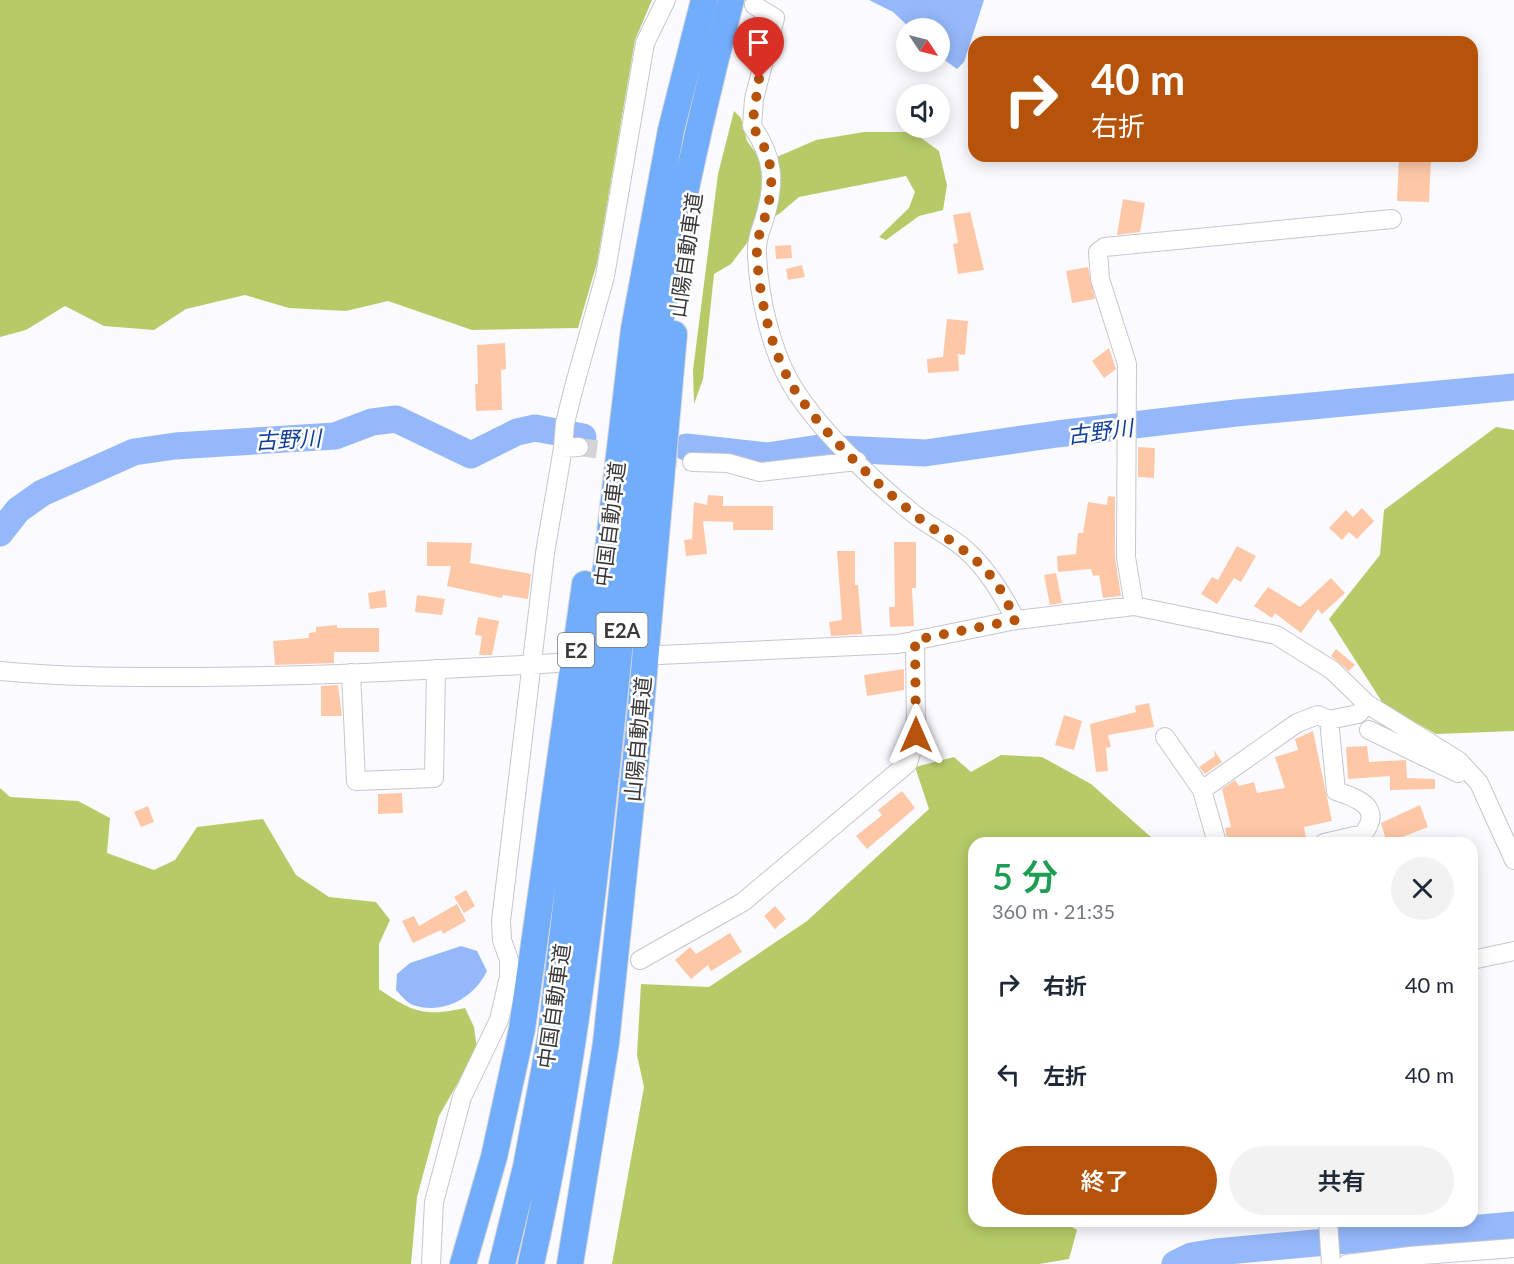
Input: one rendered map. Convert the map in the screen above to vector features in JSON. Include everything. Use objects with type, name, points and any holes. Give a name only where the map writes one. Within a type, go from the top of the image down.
[{"type":"highway","name":"中国自動車道","points":[[502,1264],[526,1167],[551,1034],[634,329],[652,221],[704,0]]},
{"type":"highway","name":"中国自動車道","points":[[531,1264],[561,1112],[572,1040],[600,826],[650,380],[681,205],[739,2]]},
{"type":"highway","name":"山陽自動車道","points":[[570,1264],[606,1043],[639,729],[676,313],[696,172],[739,2]]},
{"type":"highway","name":"山陽自動車道","points":[[463,1264],[494,1157],[522,1029],[604,442],[623,325],[649,203],[694,37]]},
{"type":"street","points":[[431,1264],[434,1202],[459,1108],[469,1079],[499,1020],[509,977],[509,960],[502,940],[501,921],[545,553],[571,447],[565,423],[605,276],[645,43],[666,0]]},
{"type":"street","points":[[739,2],[775,18],[754,99],[752,126],[765,145],[771,162],[772,184],[758,236],[756,255],[773,344],[789,381],[808,409],[871,477],[915,516],[965,549],[995,581],[1016,620]]},
{"type":"street","points":[[1134,606],[1126,557],[1127,364],[1100,279],[1098,252],[1105,248],[1392,219]]},
{"type":"street","points":[[692,462],[728,463],[760,472],[857,461]]},
{"type":"street","points":[[659,655],[898,644],[1016,620],[1134,606],[1276,636],[1332,670],[1367,704],[1459,762],[1479,783],[1514,860]]},
{"type":"street","points":[[640,960],[743,902],[909,763],[916,735],[915,640]]},
{"type":"street","points":[[0,672],[58,677],[351,673],[557,663]]},
{"type":"street","points":[[351,673],[356,781],[434,778],[436,669]]},
{"type":"street","points":[[1202,790],[1297,723],[1318,715],[1329,720],[1358,714],[1367,704]]},
{"type":"street","points":[[1329,720],[1336,791],[1355,796],[1366,803],[1371,818],[1363,834],[1350,837]]},
{"type":"street","points":[[1370,730],[1479,783]]},
{"type":"street","points":[[1165,737],[1202,790],[1215,837]]},
{"type":"street","points":[[1478,959],[1514,951]]},
{"type":"street","points":[[1328,1227],[1330,1258]]},
{"type":"street","points":[[1347,1264],[1410,1256],[1514,1248]]},
{"type":"green space","points":[[0,0],[652,0],[635,40],[597,263],[578,328],[472,330],[388,301],[346,311],[289,308],[245,295],[186,309],[154,330],[104,326],[65,306],[26,330],[0,337]]},
{"type":"green space","points":[[734,111],[741,118],[747,141],[763,163],[816,140],[864,132],[896,132],[896,138],[921,138],[939,151],[947,185],[943,210],[919,216],[886,240],[879,237],[909,208],[915,192],[906,176],[799,197],[779,214],[757,225],[731,264],[714,274],[703,379],[694,404],[693,370],[718,174]]},
{"type":"green space","points":[[1496,427],[1514,430],[1514,731],[1436,734],[1384,705],[1329,619],[1380,555],[1384,510]]},
{"type":"green space","points":[[1001,755],[1042,757],[1091,784],[1151,837],[968,837],[968,1227],[1072,1227],[1077,1230],[1069,1259],[1039,1264],[612,1264],[644,1087],[637,1055],[641,984],[709,987],[807,921],[929,809],[915,767],[954,757],[971,772]]},
{"type":"green space","points":[[0,788],[10,797],[78,801],[110,818],[107,853],[154,870],[175,860],[197,827],[263,819],[296,875],[329,897],[376,902],[390,920],[379,944],[379,989],[419,1011],[439,1012],[465,1008],[474,1027],[477,1049],[439,1116],[417,1197],[411,1264],[0,1264]]},
{"type":"water","points":[[869,0],[984,0],[972,36],[968,36],[968,50],[964,62],[957,69],[950,64],[950,18],[899,18],[893,12]]},
{"type":"water","points":[[461,946],[477,951],[487,971],[481,981],[466,996],[446,1006],[424,1008],[406,1001],[396,990],[397,974],[410,963]]},
{"type":"building","points":[[1399,162],[1431,162],[1429,202],[1397,201]]},
{"type":"building","points":[[1123,199],[1145,203],[1140,232],[1117,235]]},
{"type":"building","points":[[970,212],[984,270],[958,274],[953,244],[958,243],[953,215]]},
{"type":"building","points":[[791,245],[792,258],[776,259],[775,246]]},
{"type":"building","points":[[802,265],[805,277],[788,280],[786,269]]},
{"type":"building","points":[[1088,267],[1095,299],[1072,303],[1066,271]]},
{"type":"building","points":[[947,319],[968,321],[965,355],[958,354],[959,371],[928,373],[927,359],[943,357]]},
{"type":"building","points":[[505,343],[506,369],[501,370],[502,410],[476,411],[477,345]]},
{"type":"building","points":[[1109,348],[1116,369],[1104,378],[1092,361]]},
{"type":"building","points":[[1138,447],[1155,448],[1154,478],[1138,477]]},
{"type":"building","points":[[708,495],[723,496],[723,506],[773,506],[773,530],[733,530],[733,522],[703,521],[707,554],[686,556],[684,540],[692,539],[694,502],[707,505]]},
{"type":"building","points":[[1108,496],[1115,497],[1115,557],[1121,596],[1103,598],[1099,575],[1093,576],[1091,569],[1058,572],[1057,556],[1076,554],[1078,533],[1083,533],[1088,502],[1107,505]]},
{"type":"building","points":[[1362,508],[1374,521],[1357,539],[1349,532],[1342,540],[1329,528],[1346,510],[1353,517]]},
{"type":"building","points":[[427,542],[472,543],[470,563],[531,574],[528,599],[503,595],[502,598],[447,586],[451,566],[427,566]]},
{"type":"building","points":[[894,542],[916,542],[916,588],[912,588],[914,626],[890,627],[889,607],[895,607]]},
{"type":"building","points":[[1237,546],[1256,556],[1241,582],[1234,578],[1217,604],[1201,594],[1212,577],[1218,580]]},
{"type":"building","points":[[837,551],[855,551],[855,585],[858,585],[862,634],[831,636],[829,622],[842,620]]},
{"type":"building","points":[[1056,573],[1062,603],[1050,605],[1044,575]]},
{"type":"building","points":[[1331,578],[1345,593],[1322,614],[1318,609],[1301,633],[1275,613],[1272,618],[1254,606],[1268,587],[1300,607]]},
{"type":"building","points":[[385,590],[387,607],[370,609],[368,593]]},
{"type":"building","points":[[417,595],[445,599],[442,615],[415,612]]},
{"type":"building","points":[[478,617],[499,621],[492,655],[479,655],[482,636],[475,635]]},
{"type":"building","points":[[337,625],[337,628],[379,628],[379,652],[334,652],[334,663],[275,665],[273,641],[309,638],[309,633],[316,632],[316,627]]},
{"type":"building","points":[[1336,649],[1355,665],[1349,671],[1331,656]]},
{"type":"building","points":[[904,669],[904,690],[867,696],[864,675]]},
{"type":"building","points":[[338,685],[342,716],[321,716],[321,686]]},
{"type":"building","points":[[1149,703],[1154,727],[1108,735],[1111,747],[1106,748],[1108,771],[1096,772],[1090,724],[1136,712],[1135,706]]},
{"type":"building","points":[[1064,715],[1082,721],[1074,750],[1055,745]]},
{"type":"building","points":[[1313,731],[1332,821],[1304,827],[1306,837],[1227,837],[1225,828],[1231,827],[1222,789],[1235,780],[1239,786],[1254,782],[1257,793],[1285,788],[1275,757],[1298,750],[1295,739]]},
{"type":"building","points":[[1367,746],[1369,762],[1406,760],[1407,778],[1435,779],[1435,789],[1390,790],[1390,776],[1348,779],[1346,747]]},
{"type":"building","points":[[1214,750],[1222,762],[1205,774],[1199,767],[1215,756]]},
{"type":"building","points":[[902,791],[915,808],[867,849],[856,836],[882,815],[878,810]]},
{"type":"building","points":[[402,793],[403,813],[378,814],[378,794]]},
{"type":"building","points":[[1420,805],[1428,827],[1402,837],[1385,837],[1381,823]]},
{"type":"building","points":[[148,806],[154,822],[141,827],[134,812]]},
{"type":"building","points":[[466,890],[475,906],[464,913],[454,897]]},
{"type":"building","points":[[457,904],[466,921],[443,934],[441,930],[413,943],[402,921],[414,916],[419,926]]},
{"type":"building","points":[[775,906],[786,919],[775,929],[764,916]]},
{"type":"building","points":[[730,933],[742,952],[711,971],[708,965],[691,979],[675,960],[690,947],[696,954]]},
{"type":"waterway","name":"古野川","points":[[686,447],[767,456],[819,448],[925,453],[1057,434],[1236,413],[1514,387]]},
{"type":"waterway","name":"古野川","points":[[0,533],[18,510],[42,493],[134,452],[175,446],[335,436],[372,422],[396,419],[471,455],[517,432],[535,428],[583,437]]},
{"type":"waterway","points":[[1175,1264],[1191,1256],[1216,1252],[1514,1225]]},
{"type":"tunnel","points":[[579,447],[692,462]]},
{"type":"route","points":[[759,79],[754,99],[752,126],[765,145],[771,162],[772,184],[758,236],[756,255],[773,344],[789,381],[808,409],[871,477],[915,516],[965,549],[995,581],[1016,620],[915,640],[916,735]]}]
